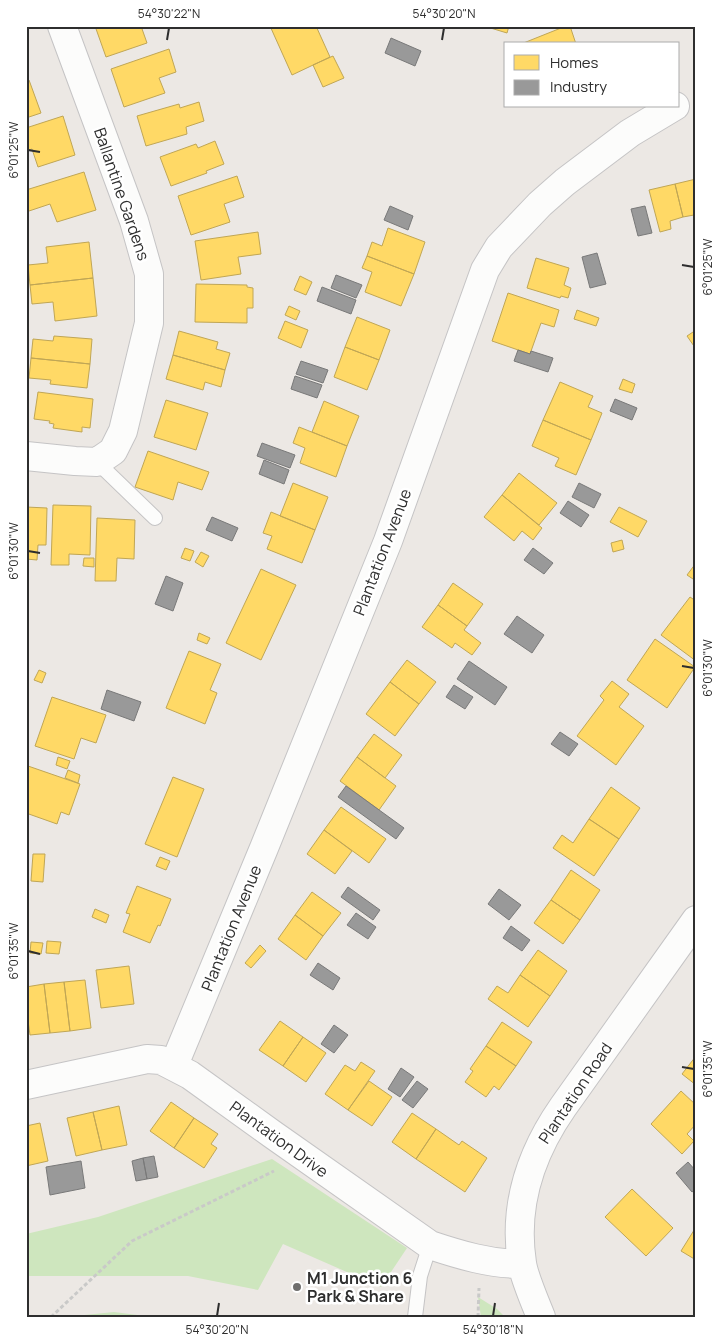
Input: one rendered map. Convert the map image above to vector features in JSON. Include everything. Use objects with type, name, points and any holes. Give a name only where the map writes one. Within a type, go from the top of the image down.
[{"type":"street","name":"Ballantine Gardens","points":[[62,26],[134,220],[149,274],[149,323],[123,431],[113,451],[97,462]]},
{"type":"street","points":[[680,103],[696,95]]},
{"type":"street","name":"Plantation Avenue","points":[[174,1065],[388,541],[485,270],[499,247],[540,204],[565,182],[630,133],[672,108]]},
{"type":"street","points":[[26,456],[97,462]]},
{"type":"street","name":"Plantation Road","points":[[541,1317],[522,1264],[520,1233],[522,1206],[535,1155],[547,1130],[696,920]]},
{"type":"street","name":"Plantation Drive","points":[[26,1085],[147,1059],[161,1060],[190,1074],[288,1146],[430,1245],[459,1255],[505,1264],[522,1264]]},
{"type":"lane","points":[[97,462],[155,518]]},
{"type":"lane","points":[[415,1317],[420,1276],[430,1245]]},
{"type":"path","points":[[51,1317],[132,1241],[280,1169]]},
{"type":"path","points":[[478,1317],[479,1285]]},
{"type":"green space","points":[[272,1159],[407,1248],[381,1287],[283,1244],[258,1290],[188,1276],[26,1276],[26,1234],[98,1217]]},
{"type":"green space","points":[[478,1297],[497,1309],[505,1317],[481,1317]]},
{"type":"green space","points":[[114,1312],[153,1317],[65,1317]]},
{"type":"building: Homes","points":[[95,26],[141,26],[147,43],[106,57]]},
{"type":"building: Homes","points":[[270,26],[316,26],[330,57],[292,75]]},
{"type":"building: Homes","points":[[484,26],[509,26],[507,33]]},
{"type":"building: Homes","points":[[570,26],[575,42],[526,42]]},
{"type":"building: Homes","points":[[169,49],[176,72],[159,78],[165,93],[124,107],[111,69]]},
{"type":"building: Homes","points":[[333,56],[344,78],[323,87],[313,65]]},
{"type":"building: Homes","points":[[29,80],[41,113],[26,118],[26,81]]},
{"type":"building: Homes","points":[[199,102],[204,121],[186,127],[187,134],[146,146],[137,116],[179,104],[180,108]]},
{"type":"building: Homes","points":[[63,116],[75,155],[38,167],[32,149],[26,151],[26,128]]},
{"type":"building: Homes","points":[[215,141],[224,164],[206,171],[207,173],[171,186],[160,157],[196,144],[198,148]]},
{"type":"building: Homes","points":[[84,172],[96,210],[57,222],[50,204],[26,212],[26,190]]},
{"type":"building: Homes","points":[[237,176],[244,197],[224,204],[230,222],[191,235],[178,196]]},
{"type":"building: Homes","points":[[696,179],[696,220],[694,215],[683,217],[675,184]]},
{"type":"building: Homes","points":[[675,184],[683,217],[670,221],[671,229],[660,232],[649,190]]},
{"type":"building: Homes","points":[[388,228],[425,242],[414,274],[367,256],[372,242],[382,246]]},
{"type":"building: Homes","points":[[258,232],[261,254],[238,257],[241,274],[201,280],[195,241]]},
{"type":"building: Homes","points":[[89,242],[93,278],[30,285],[28,265],[48,263],[46,247]]},
{"type":"building: Homes","points":[[367,256],[414,274],[401,306],[365,292],[372,272],[362,268]]},
{"type":"building: Homes","points":[[536,258],[569,268],[564,285],[571,288],[568,298],[561,296],[560,298],[527,288]]},
{"type":"building: Homes","points":[[300,276],[312,282],[306,295],[294,290]]},
{"type":"building: Homes","points":[[93,278],[97,316],[55,321],[53,302],[32,304],[30,285]]},
{"type":"building: Homes","points":[[196,284],[247,285],[247,287],[253,288],[253,308],[247,308],[247,323],[195,322]]},
{"type":"building: Homes","points":[[508,293],[559,310],[554,327],[541,323],[530,354],[492,341]]},
{"type":"building: Homes","points":[[289,306],[300,311],[296,320],[285,315]]},
{"type":"building: Homes","points":[[577,310],[599,318],[596,326],[574,319]]},
{"type":"building: Homes","points":[[357,317],[390,330],[379,360],[345,347]]},
{"type":"building: Homes","points":[[285,321],[308,330],[301,348],[278,338]]},
{"type":"building: Homes","points":[[696,330],[696,349],[687,336]]},
{"type":"building: Homes","points":[[179,331],[218,342],[216,349],[230,353],[225,370],[173,355]]},
{"type":"building: Homes","points":[[54,336],[92,339],[90,364],[31,358],[33,339],[53,341]]},
{"type":"building: Homes","points":[[345,347],[379,360],[367,390],[334,377]]},
{"type":"building: Homes","points":[[173,355],[225,370],[221,387],[205,382],[203,390],[166,379]]},
{"type":"building: Homes","points":[[31,358],[90,364],[87,388],[50,384],[51,380],[29,378]]},
{"type":"building: Homes","points":[[623,379],[635,384],[632,393],[619,389]]},
{"type":"building: Homes","points":[[560,382],[593,396],[588,407],[602,413],[591,440],[543,420]]},
{"type":"building: Homes","points":[[38,392],[93,399],[90,428],[82,427],[82,432],[53,428],[54,424],[49,423],[50,421],[34,419]]},
{"type":"building: Homes","points":[[166,400],[208,413],[196,450],[154,437]]},
{"type":"building: Homes","points":[[324,401],[359,416],[347,446],[312,432]]},
{"type":"building: Homes","points":[[543,420],[591,440],[576,475],[555,466],[559,458],[532,446]]},
{"type":"building: Homes","points":[[299,427],[347,446],[336,477],[300,463],[305,448],[293,443]]},
{"type":"building: Homes","points":[[148,451],[209,472],[202,490],[178,482],[173,500],[135,487]]},
{"type":"building: Homes","points":[[519,473],[557,503],[539,525],[502,495]]},
{"type":"building: Homes","points":[[293,483],[328,497],[315,530],[280,516]]},
{"type":"building: Homes","points":[[502,495],[542,528],[533,540],[522,531],[514,541],[484,517]]},
{"type":"building: Homes","points":[[53,505],[91,506],[90,555],[69,554],[69,565],[51,565]]},
{"type":"building: Homes","points":[[26,507],[47,508],[46,545],[38,545],[37,560],[26,559]]},
{"type":"building: Homes","points":[[619,507],[647,521],[638,537],[610,522]]},
{"type":"building: Homes","points":[[271,512],[315,530],[302,563],[267,549],[272,536],[263,533]]},
{"type":"building: Homes","points":[[97,518],[135,520],[134,559],[117,558],[116,581],[95,581]]},
{"type":"building: Homes","points":[[622,540],[624,549],[613,552],[611,543]]},
{"type":"building: Homes","points":[[185,548],[194,551],[190,561],[181,558]]},
{"type":"building: Homes","points":[[201,552],[209,556],[203,567],[195,562]]},
{"type":"building: Homes","points":[[84,558],[94,558],[94,567],[83,566]]},
{"type":"building: Homes","points":[[696,563],[696,581],[687,575]]},
{"type":"building: Homes","points":[[261,569],[296,585],[261,660],[226,643]]},
{"type":"building: Homes","points":[[453,583],[483,604],[467,626],[438,605]]},
{"type":"building: Homes","points":[[690,597],[696,601],[696,661],[661,635]]},
{"type":"building: Homes","points":[[438,605],[467,626],[464,630],[481,643],[472,655],[455,643],[452,648],[422,627]]},
{"type":"building: Homes","points":[[199,633],[210,638],[207,644],[197,640]]},
{"type":"building: Homes","points":[[655,639],[695,667],[667,708],[627,680]]},
{"type":"building: Homes","points":[[189,651],[221,664],[210,690],[217,693],[205,724],[166,708]]},
{"type":"building: Homes","points":[[407,660],[436,682],[419,704],[390,682]]},
{"type":"building: Homes","points":[[39,670],[46,673],[42,683],[34,680]]},
{"type":"building: Homes","points":[[612,681],[629,694],[619,707],[644,726],[616,765],[577,736],[604,700],[600,696]]},
{"type":"building: Homes","points":[[390,682],[419,704],[395,736],[366,714]]},
{"type":"building: Homes","points":[[52,697],[106,715],[96,743],[81,738],[74,759],[35,746]]},
{"type":"building: Homes","points":[[374,734],[402,755],[385,778],[357,757]]},
{"type":"building: Homes","points":[[58,757],[70,761],[67,769],[56,765]]},
{"type":"building: Homes","points":[[357,757],[396,786],[379,810],[340,781]]},
{"type":"building: Homes","points":[[28,766],[80,784],[69,815],[61,812],[57,824],[26,813],[26,770]]},
{"type":"building: Homes","points":[[68,770],[80,775],[78,783],[65,778]]},
{"type":"building: Homes","points":[[173,777],[204,789],[177,857],[145,844]]},
{"type":"building: Homes","points":[[611,787],[640,808],[619,839],[589,819]]},
{"type":"building: Homes","points":[[341,807],[386,839],[369,863],[324,830]]},
{"type":"building: Homes","points":[[589,819],[619,839],[594,876],[553,848],[562,835],[573,843]]},
{"type":"building: Homes","points":[[324,830],[352,851],[335,874],[307,854]]},
{"type":"building: Homes","points":[[33,854],[45,854],[43,882],[31,881]]},
{"type":"building: Homes","points":[[160,857],[170,861],[166,870],[156,866]]},
{"type":"building: Homes","points":[[571,870],[600,890],[580,920],[551,900]]},
{"type":"building: Homes","points":[[137,886],[171,899],[160,926],[158,925],[150,943],[123,932],[130,914],[126,913]]},
{"type":"building: Homes","points":[[312,892],[341,913],[323,936],[295,915]]},
{"type":"building: Homes","points":[[551,900],[580,920],[563,944],[534,923]]},
{"type":"building: Homes","points":[[95,909],[109,915],[106,923],[92,917]]},
{"type":"building: Homes","points":[[295,915],[323,936],[306,960],[278,939]]},
{"type":"building: Homes","points":[[47,941],[61,942],[59,954],[46,953]]},
{"type":"building: Homes","points":[[31,942],[43,943],[41,954],[30,953]]},
{"type":"building: Homes","points":[[260,945],[266,951],[251,968],[245,963]]},
{"type":"building: Homes","points":[[538,950],[567,971],[550,996],[520,975]]},
{"type":"building: Homes","points":[[129,966],[134,1004],[101,1008],[96,970]]},
{"type":"building: Homes","points":[[520,975],[550,996],[528,1027],[488,999],[497,986],[508,993]]},
{"type":"building: Homes","points":[[85,980],[91,1028],[70,1031],[64,982]]},
{"type":"building: Homes","points":[[64,982],[70,1031],[50,1033],[44,984]]},
{"type":"building: Homes","points":[[44,984],[50,1033],[30,1035],[26,1006],[26,987]]},
{"type":"building: Homes","points":[[280,1021],[303,1037],[283,1066],[259,1050]]},
{"type":"building: Homes","points":[[502,1022],[532,1042],[516,1066],[486,1046]]},
{"type":"building: Homes","points":[[303,1037],[326,1053],[306,1082],[283,1066]]},
{"type":"building: Homes","points":[[486,1046],[516,1066],[499,1090],[494,1086],[486,1097],[465,1082],[473,1071],[470,1069]]},
{"type":"building: Homes","points":[[696,1056],[696,1085],[682,1074]]},
{"type":"building: Homes","points":[[361,1062],[375,1071],[348,1110],[325,1094],[345,1065],[355,1071]]},
{"type":"building: Homes","points":[[369,1081],[392,1097],[372,1126],[348,1110]]},
{"type":"building: Homes","points":[[681,1091],[696,1105],[696,1124],[687,1134],[694,1141],[682,1154],[651,1124]]},
{"type":"building: Homes","points":[[171,1102],[194,1118],[174,1148],[150,1131]]},
{"type":"building: Homes","points":[[119,1106],[127,1145],[102,1150],[93,1112]]},
{"type":"building: Homes","points":[[93,1112],[102,1150],[76,1156],[67,1118]]},
{"type":"building: Homes","points":[[412,1113],[436,1129],[416,1159],[392,1142]]},
{"type":"building: Homes","points":[[194,1118],[218,1134],[211,1144],[217,1148],[204,1168],[174,1148]]},
{"type":"building: Homes","points":[[40,1123],[48,1161],[26,1166],[26,1126]]},
{"type":"building: Homes","points":[[436,1129],[459,1145],[462,1141],[487,1158],[465,1192],[416,1159]]},
{"type":"building: Homes","points":[[632,1189],[673,1228],[646,1256],[605,1217]]},
{"type":"building: Homes","points":[[696,1227],[696,1260],[681,1251]]},
{"type":"building: Industry","points":[[391,38],[421,51],[415,66],[385,53]]},
{"type":"building: Industry","points":[[390,206],[413,216],[408,230],[384,220]]},
{"type":"building: Industry","points":[[645,206],[652,233],[638,236],[631,209]]},
{"type":"building: Industry","points":[[597,253],[606,284],[590,288],[582,257]]},
{"type":"building: Industry","points":[[336,275],[362,285],[356,298],[331,288]]},
{"type":"building: Industry","points":[[322,287],[356,300],[351,314],[317,301]]},
{"type":"building: Industry","points":[[518,350],[530,354],[531,351],[553,358],[548,372],[514,361]]},
{"type":"building: Industry","points":[[301,361],[328,370],[323,383],[296,374]]},
{"type":"building: Industry","points":[[295,376],[322,385],[317,398],[291,389]]},
{"type":"building: Industry","points":[[615,399],[637,408],[632,420],[610,411]]},
{"type":"building: Industry","points":[[262,443],[295,455],[290,468],[257,456]]},
{"type":"building: Industry","points":[[264,460],[289,470],[284,484],[259,474]]},
{"type":"building: Industry","points":[[579,483],[601,494],[594,508],[572,497]]},
{"type":"building: Industry","points":[[568,501],[589,515],[581,527],[560,513]]},
{"type":"building: Industry","points":[[212,517],[238,528],[232,541],[206,530]]},
{"type":"building: Industry","points":[[533,548],[553,563],[544,574],[524,560]]},
{"type":"building: Industry","points":[[166,576],[183,583],[173,611],[155,604]]},
{"type":"building: Industry","points":[[517,616],[544,635],[532,653],[504,634]]},
{"type":"building: Industry","points":[[469,661],[507,687],[495,705],[457,679]]},
{"type":"building: Industry","points":[[454,685],[473,697],[465,709],[446,697]]},
{"type":"building: Industry","points":[[107,690],[141,702],[134,721],[101,709]]},
{"type":"building: Industry","points":[[560,732],[578,744],[569,756],[551,744]]},
{"type":"building: Industry","points":[[346,786],[404,828],[396,839],[338,797]]},
{"type":"building: Industry","points":[[348,887],[380,910],[373,920],[341,897]]},
{"type":"building: Industry","points":[[499,889],[521,905],[509,920],[488,904]]},
{"type":"building: Industry","points":[[356,913],[376,927],[368,939],[347,925]]},
{"type":"building: Industry","points":[[511,926],[530,940],[522,951],[503,938]]},
{"type":"building: Industry","points":[[318,963],[340,978],[333,990],[310,975]]},
{"type":"building: Industry","points":[[334,1025],[348,1035],[334,1053],[321,1044]]},
{"type":"building: Industry","points":[[401,1068],[414,1077],[400,1097],[388,1089]]},
{"type":"building: Industry","points":[[417,1081],[428,1089],[413,1108],[402,1100]]},
{"type":"building: Industry","points":[[154,1156],[158,1177],[147,1179],[143,1158]]},
{"type":"building: Industry","points":[[143,1158],[147,1179],[136,1181],[132,1161]]},
{"type":"building: Industry","points":[[81,1161],[85,1188],[50,1195],[46,1167]]},
{"type":"building: Industry","points":[[688,1162],[696,1171],[696,1189],[692,1192],[676,1173]]},
{"type":"place","name":"M1 Junction 6 Park & Share","points":[[297,1287]]}]
